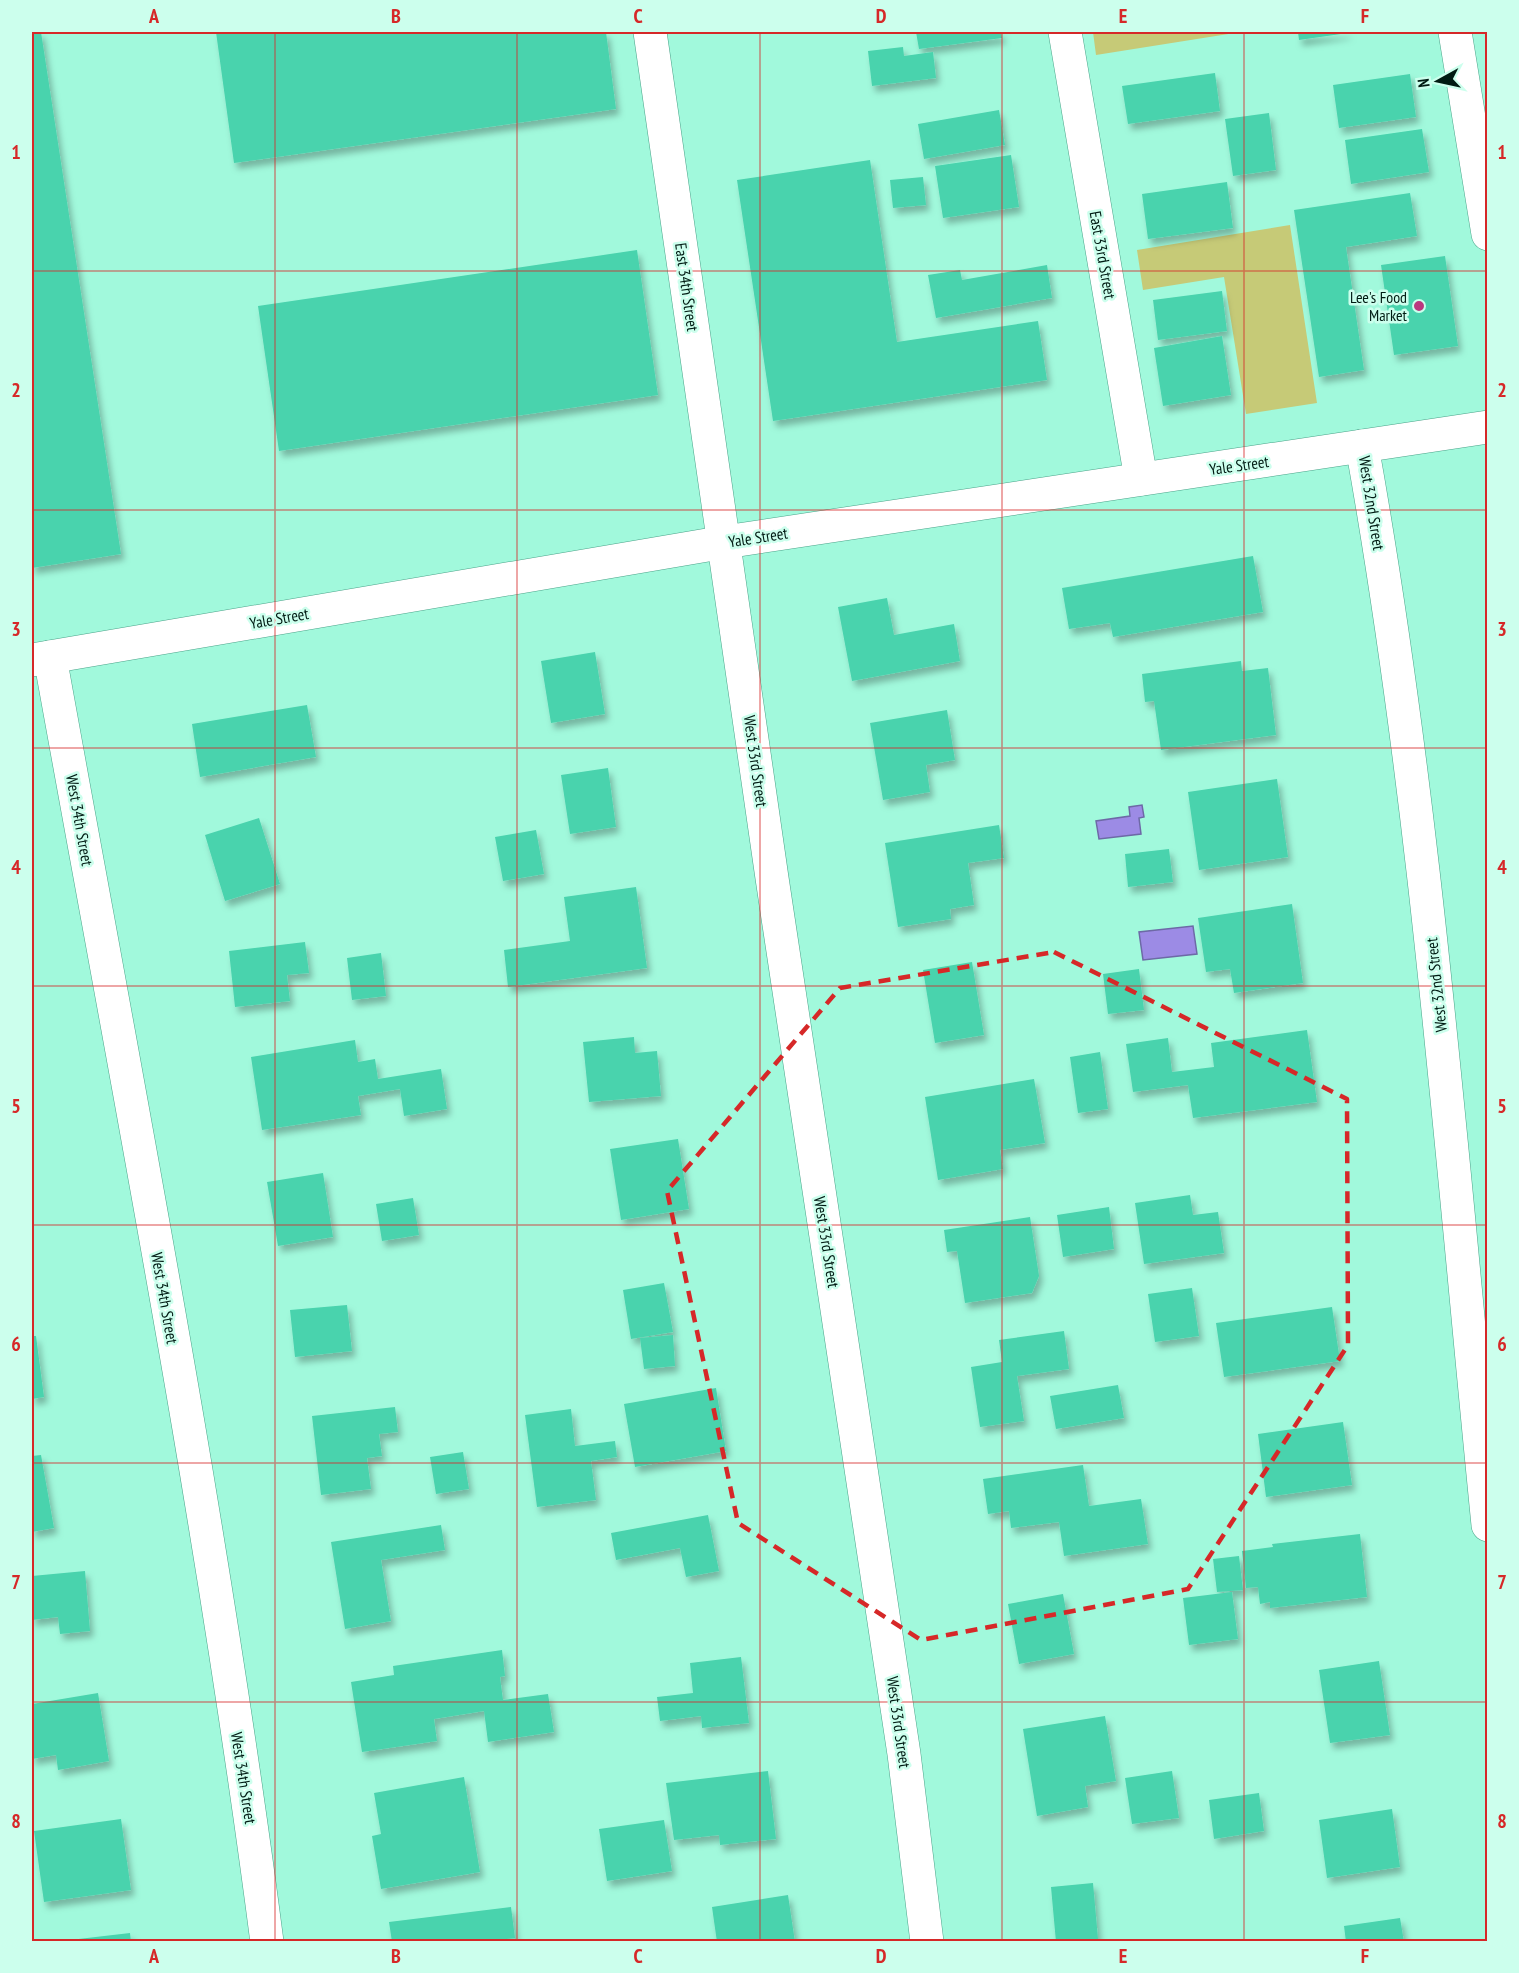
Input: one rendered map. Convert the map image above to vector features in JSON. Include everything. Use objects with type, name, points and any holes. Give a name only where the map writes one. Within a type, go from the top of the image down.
[{"type":"street","name":"East 34th Street","points":[[650,32],[724,542]]},
{"type":"street","name":"East 33rd Street","points":[[1065,32],[1142,479]]},
{"type":"street","points":[[1455,32],[1488,234]]},
{"type":"street","name":"Yale Street","points":[[41,659],[724,542],[1488,427]]},
{"type":"street","name":"West 32nd Street","points":[[1362,446],[1376,524],[1420,841],[1441,1033],[1488,1526]]},
{"type":"street","name":"West 33rd Street","points":[[724,542],[904,1755],[927,1941]]},
{"type":"street","name":"West 34th Street","points":[[41,659],[170,1320],[209,1554],[267,1941]]},
{"type":"highlighted area","points":[[1054,952],[1347,1099],[1348,1345],[1188,1589],[921,1640],[738,1523],[667,1191],[840,988]]},
{"type":"green space","points":[[1093,32],[1241,32],[1096,55]]},
{"type":"green space","points":[[1290,225],[1317,403],[1246,414],[1224,277],[1143,290],[1137,250]]},
{"type":"shaded area","points":[[1142,805],[1144,817],[1139,818],[1141,834],[1099,839],[1096,821],[1130,816],[1129,807]]},
{"type":"shaded area","points":[[1193,926],[1197,954],[1143,960],[1139,932]]},
{"type":"building","points":[[32,32],[41,32],[121,554],[32,568]]},
{"type":"building","points":[[216,32],[606,32],[616,109],[234,163]]},
{"type":"building","points":[[916,32],[1001,32],[1002,38],[919,49]]},
{"type":"building","points":[[1298,32],[1348,32],[1348,33],[1299,40]]},
{"type":"building","points":[[903,47],[904,56],[933,52],[936,78],[872,86],[868,51]]},
{"type":"building","points":[[1215,73],[1220,111],[1128,124],[1122,86]]},
{"type":"building","points":[[1410,74],[1416,117],[1339,128],[1333,85]]},
{"type":"building","points":[[999,110],[1005,145],[924,159],[918,124]]},
{"type":"building","points":[[1269,113],[1276,170],[1233,176],[1225,119]]},
{"type":"building","points":[[1422,129],[1429,172],[1351,184],[1345,140]]},
{"type":"building","points":[[1011,155],[1019,207],[943,218],[935,166]]},
{"type":"building","points":[[870,160],[897,342],[1038,321],[1047,380],[773,421],[737,180]]},
{"type":"building","points":[[923,177],[926,205],[893,208],[890,180]]},
{"type":"building","points":[[1227,182],[1233,228],[1148,239],[1142,194]]},
{"type":"building","points":[[1410,193],[1417,236],[1346,247],[1364,370],[1319,377],[1294,210]]},
{"type":"building","points":[[637,250],[658,395],[279,451],[258,306]]},
{"type":"building","name":"Lee's Food Market","points":[[1445,256],[1458,346],[1394,355],[1381,265]]},
{"type":"building","points":[[1047,265],[1052,298],[936,318],[928,275],[960,270],[962,280]]},
{"type":"building","points":[[1222,291],[1227,331],[1158,340],[1153,300]]},
{"type":"building","points":[[1222,336],[1231,395],[1163,406],[1154,348]]},
{"type":"building","points":[[1253,556],[1263,612],[1113,637],[1110,623],[1069,629],[1062,588]]},
{"type":"building","points":[[887,598],[894,635],[954,624],[960,661],[852,681],[838,607]]},
{"type":"building","points":[[595,652],[605,714],[551,723],[541,661]]},
{"type":"building","points":[[1241,661],[1242,671],[1268,668],[1276,735],[1161,750],[1154,701],[1145,702],[1142,674]]},
{"type":"building","points":[[307,705],[316,757],[200,777],[192,724]]},
{"type":"building","points":[[947,710],[955,760],[926,765],[930,792],[883,800],[870,723]]},
{"type":"building","points":[[608,768],[616,827],[570,834],[561,775]]},
{"type":"building","points":[[1277,779],[1288,857],[1199,870],[1188,792]]},
{"type":"building","points":[[259,818],[280,884],[225,901],[205,835]]},
{"type":"building","points":[[999,825],[1004,858],[968,863],[974,905],[950,909],[951,919],[898,927],[885,843]]},
{"type":"building","points":[[536,830],[544,874],[503,881],[495,837]]},
{"type":"building","points":[[1169,849],[1173,882],[1128,887],[1125,854]]},
{"type":"building","points":[[636,887],[647,968],[508,987],[504,950],[570,941],[564,897]]},
{"type":"building","points":[[1292,904],[1303,983],[1234,993],[1230,969],[1206,972],[1198,918]]},
{"type":"building","points":[[305,942],[309,973],[287,975],[290,1001],[235,1007],[229,951]]},
{"type":"building","points":[[381,953],[386,996],[352,1000],[347,958]]},
{"type":"building","points":[[972,962],[984,1035],[935,1043],[923,970]]},
{"type":"building","points":[[1139,969],[1144,1010],[1108,1014],[1103,974]]},
{"type":"building","points":[[1307,1030],[1317,1102],[1193,1118],[1188,1085],[1133,1092],[1126,1044],[1168,1038],[1172,1072],[1214,1067],[1211,1043]]},
{"type":"building","points":[[634,1037],[635,1053],[657,1051],[661,1096],[589,1102],[583,1042]]},
{"type":"building","points":[[355,1040],[358,1062],[375,1059],[378,1079],[441,1069],[447,1109],[404,1116],[400,1089],[358,1096],[361,1115],[262,1130],[251,1057]]},
{"type":"building","points":[[1100,1052],[1108,1109],[1078,1113],[1070,1057]]},
{"type":"building","points":[[1034,1079],[1045,1143],[1000,1150],[1003,1169],[938,1180],[925,1097]]},
{"type":"building","points":[[678,1139],[689,1209],[621,1220],[610,1149]]},
{"type":"building","points":[[323,1173],[333,1237],[278,1246],[267,1182]]},
{"type":"building","points":[[1190,1195],[1193,1215],[1218,1212],[1224,1253],[1144,1264],[1135,1203]]},
{"type":"building","points":[[413,1198],[419,1235],[382,1241],[376,1204]]},
{"type":"building","points":[[1109,1207],[1114,1249],[1063,1257],[1057,1215]]},
{"type":"building","points":[[1030,1217],[1039,1276],[1032,1293],[965,1303],[957,1251],[947,1252],[944,1230]]},
{"type":"building","points":[[664,1283],[673,1332],[631,1339],[623,1290]]},
{"type":"building","points":[[1192,1288],[1199,1336],[1155,1342],[1148,1294]]},
{"type":"building","points":[[347,1305],[352,1351],[295,1357],[290,1310]]},
{"type":"building","points":[[1332,1307],[1340,1361],[1224,1377],[1216,1323]]},
{"type":"building","points":[[1064,1331],[1069,1369],[1017,1376],[1024,1421],[980,1427],[971,1367],[1002,1362],[999,1340]]},
{"type":"building","points":[[673,1335],[675,1366],[644,1369],[640,1338]]},
{"type":"building","points":[[32,1336],[36,1336],[44,1397],[32,1399]]},
{"type":"building","points":[[1118,1385],[1124,1418],[1056,1429],[1050,1396]]},
{"type":"building","points":[[716,1388],[726,1451],[635,1467],[624,1404]]},
{"type":"building","points":[[395,1407],[398,1432],[379,1434],[382,1456],[367,1458],[371,1489],[321,1495],[312,1416]]},
{"type":"building","points":[[571,1409],[575,1446],[615,1441],[617,1457],[591,1461],[596,1500],[537,1507],[525,1415]]},
{"type":"building","points":[[1343,1422],[1352,1485],[1266,1497],[1258,1434]]},
{"type":"building","points":[[463,1452],[469,1489],[436,1494],[430,1457]]},
{"type":"building","points":[[41,1455],[54,1528],[32,1532],[32,1456]]},
{"type":"building","points":[[1083,1465],[1089,1506],[1141,1499],[1148,1544],[1064,1556],[1059,1522],[1011,1528],[1009,1511],[988,1514],[983,1479]]},
{"type":"building","points":[[708,1515],[719,1571],[686,1577],[680,1548],[616,1560],[611,1533]]},
{"type":"building","points":[[441,1525],[445,1550],[381,1560],[391,1621],[345,1629],[331,1542]]},
{"type":"building","points":[[1360,1534],[1367,1597],[1270,1608],[1270,1602],[1260,1604],[1258,1587],[1246,1588],[1242,1551],[1273,1547],[1272,1544]]},
{"type":"building","points":[[1239,1556],[1243,1590],[1217,1592],[1213,1559]]},
{"type":"building","points":[[85,1571],[90,1631],[60,1634],[58,1617],[32,1620],[32,1576]]},
{"type":"building","points":[[1232,1592],[1238,1639],[1189,1645],[1183,1598]]},
{"type":"building","points":[[1063,1594],[1074,1654],[1019,1664],[1008,1604]]},
{"type":"building","points":[[502,1650],[505,1676],[500,1677],[503,1700],[548,1694],[554,1732],[488,1742],[484,1711],[434,1719],[437,1741],[362,1752],[351,1682],[394,1675],[393,1666]]},
{"type":"building","points":[[741,1657],[749,1723],[702,1728],[701,1716],[660,1721],[657,1697],[693,1693],[690,1663]]},
{"type":"building","points":[[1379,1661],[1390,1735],[1330,1743],[1319,1670]]},
{"type":"building","points":[[98,1693],[109,1761],[58,1770],[56,1755],[32,1759],[32,1704]]},
{"type":"building","points":[[1105,1716],[1116,1781],[1085,1786],[1088,1807],[1037,1816],[1023,1729]]},
{"type":"building","points":[[768,1771],[776,1839],[720,1845],[719,1835],[674,1840],[666,1783]]},
{"type":"building","points":[[1172,1771],[1179,1818],[1132,1824],[1125,1778]]},
{"type":"building","points":[[464,1777],[480,1872],[381,1889],[372,1836],[381,1834],[374,1793]]},
{"type":"building","points":[[1259,1793],[1264,1831],[1214,1839],[1209,1800]]},
{"type":"building","points":[[1392,1809],[1400,1867],[1327,1878],[1319,1820]]},
{"type":"building","points":[[121,1819],[131,1890],[44,1902],[34,1831]]},
{"type":"building","points":[[664,1820],[672,1871],[607,1881],[599,1829]]},
{"type":"building","points":[[1093,1883],[1098,1939],[1056,1942],[1051,1887]]},
{"type":"building","points":[[788,1895],[795,1942],[717,1942],[712,1907]]},
{"type":"building","points":[[511,1907],[515,1938],[498,1940],[498,1942],[392,1942],[389,1922]]},
{"type":"building","points":[[1400,1918],[1404,1942],[1346,1942],[1344,1926]]},
{"type":"building","points":[[130,1933],[131,1942],[70,1942],[70,1940]]},
{"type":"place","name":"Lee's Food Market","points":[[1419,306]]}]
